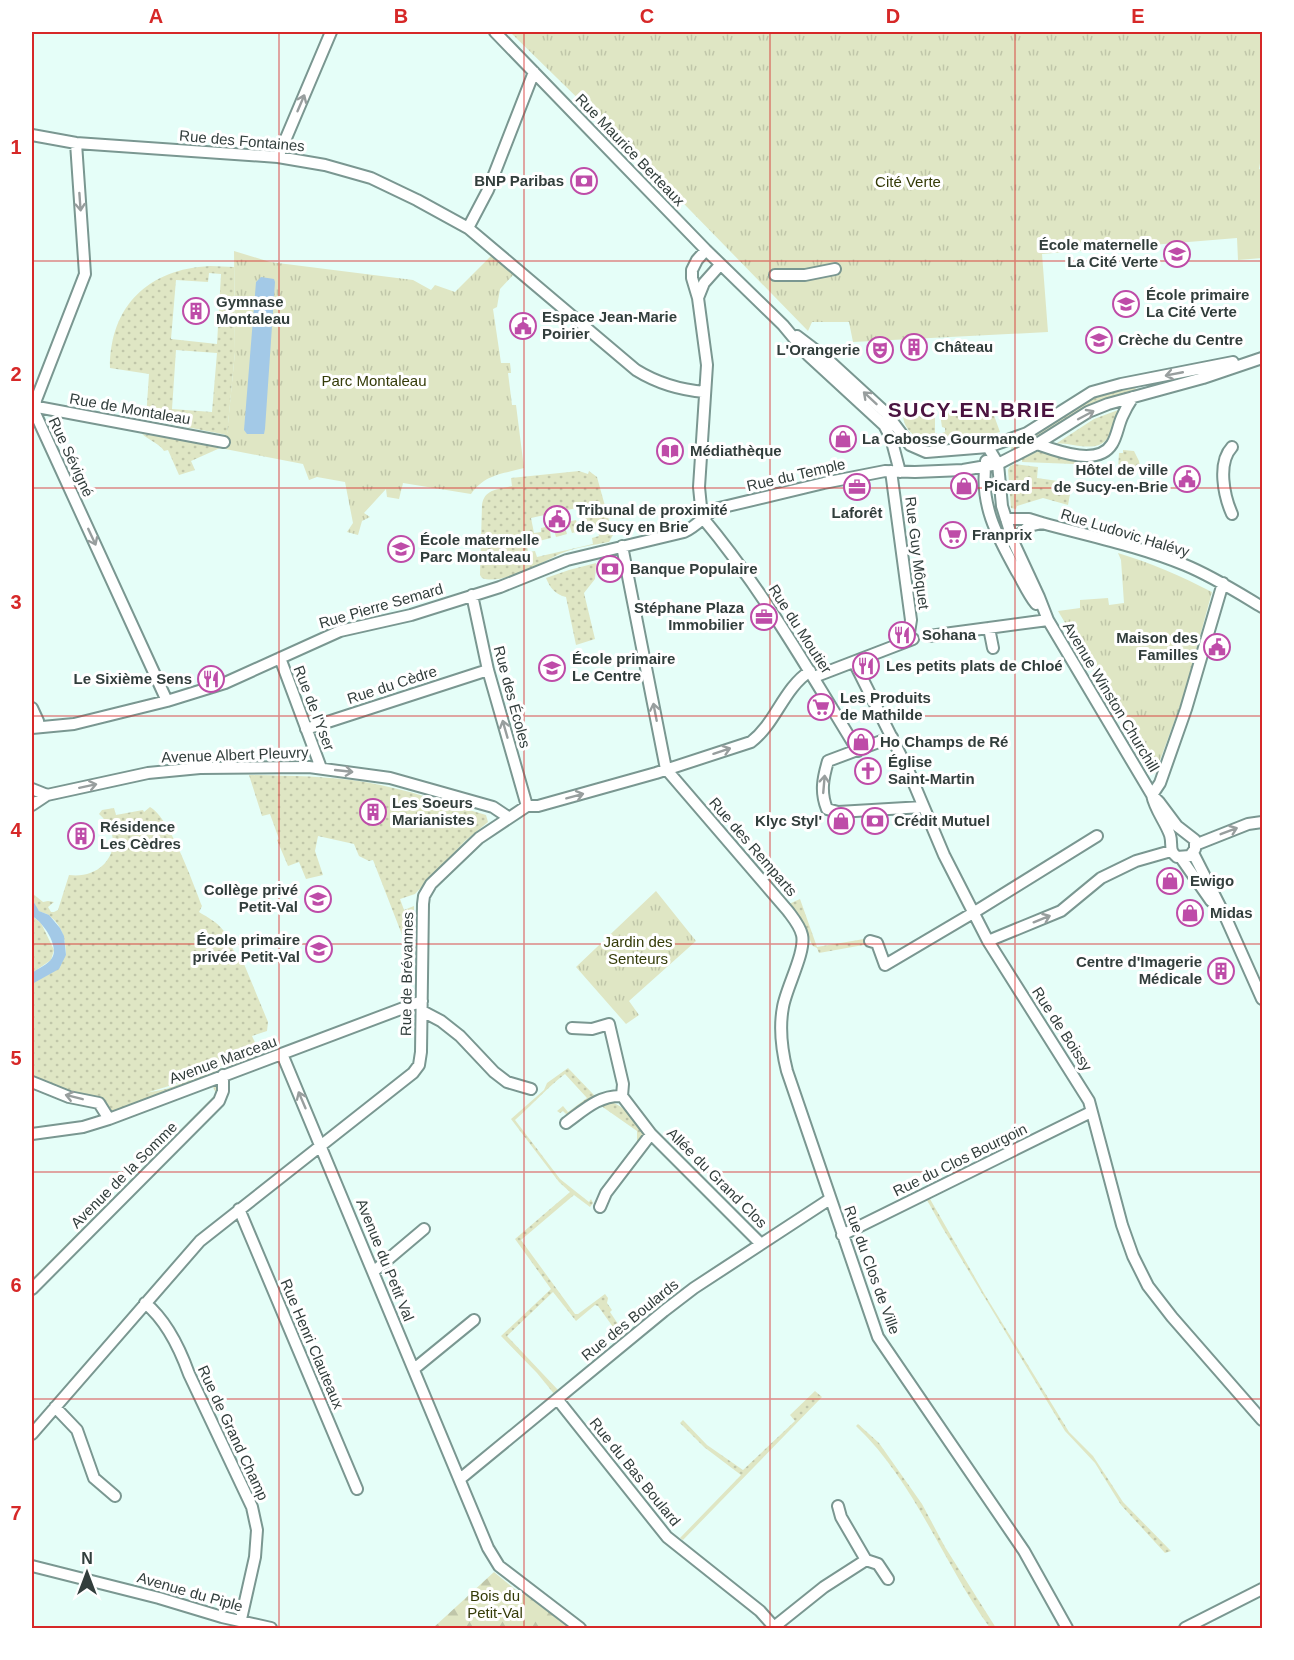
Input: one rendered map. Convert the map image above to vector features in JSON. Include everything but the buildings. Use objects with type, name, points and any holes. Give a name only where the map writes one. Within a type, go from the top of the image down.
[{"type":"street","points":[[278,157],[331,32]]},
{"type":"street","name":"Rue Maurice Berteaux","points":[[495,32],[706,250]]},
{"type":"street","points":[[468,228],[488,190],[534,72]]},
{"type":"street","name":"Rue des Fontaines","points":[[32,135],[76,143],[278,157],[325,165],[371,178],[468,228],[636,370],[651,379],[685,390],[705,392]]},
{"type":"street","name":"Rue Sévigné","points":[[76,143],[85,274],[33,407],[167,701]]},
{"type":"street","points":[[702,517],[699,487],[707,365],[692,270],[706,250],[783,326],[808,356],[884,425],[891,438],[895,471],[985,467],[998,464],[1038,444],[1088,412],[1257,360]]},
{"type":"street","points":[[698,298],[704,283],[720,265]]},
{"type":"street","points":[[775,275],[805,275],[835,269]]},
{"type":"street","points":[[783,326],[826,358],[859,387],[892,420],[910,445],[926,452],[988,447],[1027,433],[1092,392],[1129,382],[1246,359],[1257,360]]},
{"type":"street","points":[[1038,444],[1055,450],[1091,456],[1102,452],[1113,441],[1122,415],[1133,397]]},
{"type":"street","name":"Rue de Montaleau","points":[[33,407],[224,442]]},
{"type":"street","name":"Avenue Winston Churchill","points":[[988,447],[998,464],[1002,506],[1013,541],[1046,617]]},
{"type":"street","name":"Avenue Winston Churchill","points":[[988,447],[983,476],[987,504],[996,535],[1152,795],[1184,832]]},
{"type":"street","points":[[1232,447],[1227,453],[1224,477],[1227,501],[1232,514]]},
{"type":"street","name":"Rue du Temple","points":[[702,517],[715,509],[844,479],[895,471]]},
{"type":"street","name":"Rue Guy Môquet","points":[[854,662],[911,639],[911,620],[895,471]]},
{"type":"street","name":"Rue du Moutier","points":[[702,517],[739,563],[782,625],[858,752]]},
{"type":"street","name":"Rue Pierre Semard","points":[[35,727],[74,724],[167,701],[225,683],[340,631],[411,615],[500,586],[567,560],[684,532],[699,523],[702,517]]},
{"type":"street","name":"Rue Ludovic Halévy","points":[[1006,519],[1029,519],[1175,562],[1222,583],[1263,607]]},
{"type":"street","name":"Rue Ludovic Halévy","points":[[1013,541],[1029,526],[1042,524]]},
{"type":"street","points":[[622,546],[666,770]]},
{"type":"street","points":[[1152,795],[1160,783],[1186,709],[1222,583]]},
{"type":"street","name":"Rue des Écoles","points":[[471,595],[488,670],[527,806]]},
{"type":"street","points":[[929,636],[1046,617]]},
{"type":"street","points":[[989,628],[993,648]]},
{"type":"street","name":"Rue de l'Yser","points":[[280,658],[321,768]]},
{"type":"street","points":[[812,674],[854,662]]},
{"type":"street","name":"Rue de Boissy","points":[[854,662],[909,772],[944,855],[973,913],[988,941],[1089,1101],[1122,1225],[1133,1256],[1148,1286],[1172,1317],[1263,1420]]},
{"type":"street","name":"Rue du Cèdre","points":[[306,729],[488,670]]},
{"type":"street","name":"Rue de Brévannes","points":[[32,1434],[131,1322],[140,1318],[147,1305],[155,1299],[159,1288],[200,1241],[412,1076],[420,1058],[424,896],[431,885],[471,846],[508,817],[527,806],[538,806],[666,770],[751,742],[761,734],[792,686],[812,674]]},
{"type":"street","points":[[32,708],[38,721],[35,727]]},
{"type":"street","points":[[892,737],[858,752],[828,761],[823,779],[823,798],[827,809],[838,812],[923,807]]},
{"type":"street","name":"Avenue Albert Pleuvry","points":[[47,795],[147,774],[177,771],[247,767],[321,768],[390,778],[493,807],[508,817]]},
{"type":"street","name":"Rue des Remparts","points":[[666,770],[793,918],[803,937],[802,950]]},
{"type":"street","points":[[32,789],[47,795]]},
{"type":"street","points":[[32,805],[47,795]]},
{"type":"street","name":"Avenue Winston Churchill","points":[[1152,795],[1154,805],[1166,825],[1171,845]]},
{"type":"street","points":[[1181,858],[1194,849],[1248,824],[1263,822]]},
{"type":"street","points":[[988,941],[1061,911],[1101,879],[1171,845],[1176,834],[1184,832],[1192,837],[1194,849],[1230,928],[1258,972],[1263,999]]},
{"type":"street","points":[[870,941],[877,943],[885,965],[1097,836]]},
{"type":"street","points":[[1171,845],[1177,857],[1181,858],[1194,874],[1221,918],[1230,928]]},
{"type":"street","name":"Rue du Clos de Ville","points":[[802,950],[783,1007],[783,1053],[878,1337],[1024,1551],[1067,1629]]},
{"type":"street","points":[[422,1006],[460,1036],[507,1082],[531,1089]]},
{"type":"street","name":"Avenue Marceau","points":[[32,1134],[83,1127],[109,1119],[223,1075],[422,1006]]},
{"type":"street","points":[[566,1123],[597,1101],[612,1096],[622,1096],[623,1084],[609,1024],[592,1029],[572,1028]]},
{"type":"street","name":"Avenue du Petit Val","points":[[282,1054],[484,1539],[500,1566],[580,1629]]},
{"type":"street","name":"Avenue de la Somme","points":[[32,1289],[219,1101],[223,1091],[223,1075]]},
{"type":"street","points":[[32,1082],[69,1097],[99,1103],[109,1119]]},
{"type":"street","name":"Allée du Grand Clos","points":[[622,1096],[651,1134],[761,1244]]},
{"type":"street","name":"Rue du Clos Bourgoin","points":[[842,1235],[1091,1112]]},
{"type":"street","name":"Allée du Grand Clos","points":[[600,1207],[606,1193],[651,1134]]},
{"type":"street","name":"Rue des Boulards","points":[[460,1479],[694,1288],[830,1199]]},
{"type":"street","name":"Rue Henri Clauteaux","points":[[239,1209],[357,1489]]},
{"type":"street","points":[[373,1272],[424,1229]]},
{"type":"street","name":"Rue de Grand Champ","points":[[147,1305],[159,1317],[182,1356],[252,1507],[257,1530],[255,1557],[240,1625]]},
{"type":"street","points":[[414,1369],[474,1320]]},
{"type":"street","name":"Rue du Bas Boulard","points":[[558,1400],[667,1537],[760,1611],[774,1628]]},
{"type":"street","name":"Rue de Boissy","points":[[1248,1403],[1263,1410]]},
{"type":"street","points":[[55,1407],[77,1430],[94,1478],[115,1496]]},
{"type":"street","points":[[837,1506],[866,1560],[878,1564],[888,1579]]},
{"type":"street","points":[[774,1628],[824,1587],[866,1560]]},
{"type":"street","name":"Avenue du Piple","points":[[32,1566],[159,1598],[240,1625],[271,1629]]},
{"type":"street","points":[[1185,1629],[1263,1589]]},
{"type":"green space","name":"Cité Verte","points":[[510,32],[1262,32],[1262,151],[1259,169],[1262,170],[1262,258],[1238,260],[1237,238],[1042,254],[1048,332],[853,342],[849,322],[812,322],[808,331],[649,168]]},
{"type":"green space","name":"Parc Montaleau","points":[[234,251],[270,262],[413,280],[431,290],[435,285],[455,292],[492,255],[514,274],[500,289],[497,307],[493,309],[501,363],[510,363],[511,373],[508,373],[512,405],[516,405],[524,468],[488,479],[476,487],[471,494],[403,483],[399,499],[387,497],[386,489],[364,513],[370,517],[362,521],[358,535],[347,532],[353,523],[345,482],[317,477],[309,480],[303,464],[220,448],[227,434],[235,352]]},
{"type":"green space","points":[[210,266],[234,267],[235,352],[227,435],[146,419],[149,374],[110,368],[117,326],[125,309],[151,283],[168,274]],"holes":[[[209,273],[221,274],[217,344],[171,339],[176,280],[208,282]],[[176,350],[217,353],[212,412],[172,409]]]},
{"type":"green space","points":[[1135,384],[1136,392],[1073,416],[1012,452],[1011,448],[1036,435],[1095,397],[1114,388]]},
{"type":"green space","points":[[992,410],[1000,432],[976,438],[943,441],[942,433],[945,432],[945,428],[942,427],[940,414]]},
{"type":"green space","points":[[1118,410],[1109,436],[1100,444],[1094,446],[1054,445],[1094,419]]},
{"type":"green space","points":[[935,415],[937,441],[915,436],[907,428],[903,417]]},
{"type":"green space","points":[[142,434],[222,445],[191,461],[195,470],[179,475],[168,450],[164,451]]},
{"type":"green space","points":[[1040,450],[1079,458],[1080,463],[1022,462],[1022,459]]},
{"type":"green space","points":[[1123,450],[1134,451],[1141,472],[1118,469],[1119,453],[1123,453]]},
{"type":"green space","points":[[1015,464],[1038,467],[1037,478],[1072,483],[1068,505],[1043,498],[1017,506],[1016,509],[1011,508],[1008,470]]},
{"type":"green space","points":[[579,471],[588,474],[589,471],[597,477],[613,535],[609,542],[567,551],[512,576],[491,580],[482,578],[480,575],[483,500],[493,491],[512,486],[511,478]],"holes":[[[581,507],[584,522],[577,523],[576,520],[541,528],[541,532],[534,533],[531,518]],[[570,527],[572,533],[597,527],[599,536],[592,538],[593,544],[537,557],[535,551],[528,552],[527,544],[551,538],[550,531],[554,530],[556,537],[567,534],[565,528]]]},
{"type":"green space","points":[[1118,553],[1166,570],[1212,592],[1184,695],[1155,774],[1058,611],[1080,608],[1080,600],[1108,598],[1109,605],[1124,603],[1121,560]]},
{"type":"green space","points":[[596,563],[595,579],[584,593],[595,639],[576,645],[566,597],[559,595],[549,585],[546,578]]},
{"type":"green space","points":[[249,775],[322,777],[365,782],[411,792],[486,815],[488,822],[465,841],[415,894],[400,899],[404,910],[414,906],[413,963],[373,860],[369,861],[359,856],[354,844],[318,836],[315,851],[323,875],[306,879],[299,862],[288,866],[277,840],[279,839],[270,814],[262,816]]},
{"type":"green space","points":[[150,807],[158,813],[180,852],[202,906],[199,912],[221,927],[244,964],[268,1022],[267,1031],[252,1036],[259,1051],[182,1082],[146,1093],[166,1089],[260,1054],[260,1056],[109,1113],[98,1100],[99,1097],[97,1100],[74,1096],[32,1078],[32,984],[66,955],[60,928],[47,914],[40,912],[32,893],[43,902],[54,902],[48,907],[51,912],[58,910],[69,875],[82,875],[94,871],[110,856],[113,846],[112,836],[108,825],[99,814],[102,810],[114,808],[116,815],[143,810],[144,812]]},
{"type":"green space","name":"Jardin des Senteurs","points":[[656,891],[696,941],[629,1001],[639,1015],[626,1024],[576,967]]},
{"type":"green space","points":[[800,899],[817,947],[864,939],[869,944],[819,953],[812,944],[803,921],[789,904]]},
{"type":"green space","points":[[32,916],[41,923],[54,950],[51,960],[32,973]]},
{"type":"green space","points":[[568,1068],[594,1095],[591,1101],[588,1100],[567,1115],[563,1111],[560,1113],[557,1111],[563,1106],[568,1112],[587,1098],[565,1074],[515,1120],[560,1179],[589,1202],[591,1199],[593,1203],[590,1207],[574,1195],[521,1240],[575,1314],[605,1294],[612,1310],[610,1312],[626,1336],[620,1341],[618,1334],[595,1305],[576,1321],[553,1292],[507,1336],[559,1391],[555,1395],[501,1336],[551,1289],[515,1239],[570,1192],[559,1182],[511,1119],[544,1090],[547,1083]]},
{"type":"green space","points":[[212,1084],[219,1086],[218,1095],[32,1283],[32,1279],[216,1094]]},
{"type":"green space","points":[[608,1101],[625,1110],[645,1134],[630,1153],[637,1142],[637,1131],[597,1103]]},
{"type":"green space","points":[[930,1199],[985,1295],[1069,1432],[1093,1456],[1123,1502],[1171,1551],[1165,1553],[1121,1505],[1095,1463],[1065,1431],[942,1227],[927,1200]]},
{"type":"green space","points":[[815,1391],[822,1397],[683,1540],[680,1538],[741,1475],[704,1447],[680,1423],[683,1420],[707,1445],[743,1470],[795,1421],[790,1415]]},
{"type":"green space","points":[[858,1424],[879,1443],[922,1504],[945,1547],[996,1628],[990,1628],[973,1603],[912,1497],[877,1448],[856,1426]]},
{"type":"green space","name":"Bois du Petit-Val","points":[[494,1572],[522,1595],[528,1588],[580,1628],[433,1628]]},
{"type":"water","points":[[261,277],[274,279],[275,282],[265,429],[264,434],[247,434],[244,430],[256,282]]},
{"type":"water","points":[[32,899],[39,911],[49,915],[60,928],[64,936],[66,955],[59,969],[32,984],[32,973],[48,963],[54,953],[54,947],[49,934],[32,916]]},
{"type":"place","name":"BNP Paribas","points":[[584,181]]},
{"type":"place","name":"École maternelle La Cité Verte","points":[[1177,254]]},
{"type":"place","name":"École primaire La Cité Verte","points":[[1126,304]]},
{"type":"place","name":"Gymnase Montaleau","points":[[196,311]]},
{"type":"place","name":"Espace Jean-Marie Poirier","points":[[523,326]]},
{"type":"place","name":"Crèche du Centre","points":[[1099,340]]},
{"type":"place","name":"Château","points":[[914,347]]},
{"type":"place","name":"L'Orangerie","points":[[880,350]]},
{"type":"place","name":"La Cabosse Gourmande","points":[[843,439]]},
{"type":"place","name":"Médiathèque","points":[[670,451]]},
{"type":"place","name":"Hôtel de ville de Sucy-en-Brie","points":[[1187,479]]},
{"type":"place","name":"Picard","points":[[964,486]]},
{"type":"place","name":"Laforêt","points":[[857,487]]},
{"type":"place","name":"Tribunal de proximité de Sucy en Brie","points":[[557,519]]},
{"type":"place","name":"Franprix","points":[[953,535]]},
{"type":"place","name":"École maternelle Parc Montaleau","points":[[401,549]]},
{"type":"place","name":"Banque Populaire","points":[[610,569]]},
{"type":"place","name":"Stéphane Plaza Immobilier","points":[[764,617]]},
{"type":"place","name":"Sohana","points":[[902,635]]},
{"type":"place","name":"Maison des Familles","points":[[1217,647]]},
{"type":"place","name":"Les petits plats de Chloé","points":[[866,666]]},
{"type":"place","name":"École primaire Le Centre","points":[[552,668]]},
{"type":"place","name":"Le Sixième Sens","points":[[211,679]]},
{"type":"place","name":"Les Produits de Mathilde","points":[[821,707]]},
{"type":"place","name":"Ho Champs de Ré","points":[[861,742]]},
{"type":"place","name":"Église Saint-Martin","points":[[868,771]]},
{"type":"place","name":"Les Soeurs Marianistes","points":[[373,812]]},
{"type":"place","name":"Klyc Styl'","points":[[841,821]]},
{"type":"place","name":"Crédit Mutuel","points":[[875,821]]},
{"type":"place","name":"Résidence Les Cèdres","points":[[81,836]]},
{"type":"place","name":"Ewigo","points":[[1170,881]]},
{"type":"place","name":"Collège privé Petit-Val","points":[[318,899]]},
{"type":"place","name":"Midas","points":[[1190,913]]},
{"type":"place","name":"École primaire privée Petit-Val","points":[[319,949]]},
{"type":"place","name":"Centre d'Imagerie Médicale","points":[[1221,971]]},
{"type":"district","name":"SUCY-EN-BRIE","points":[[972,410]]}]
